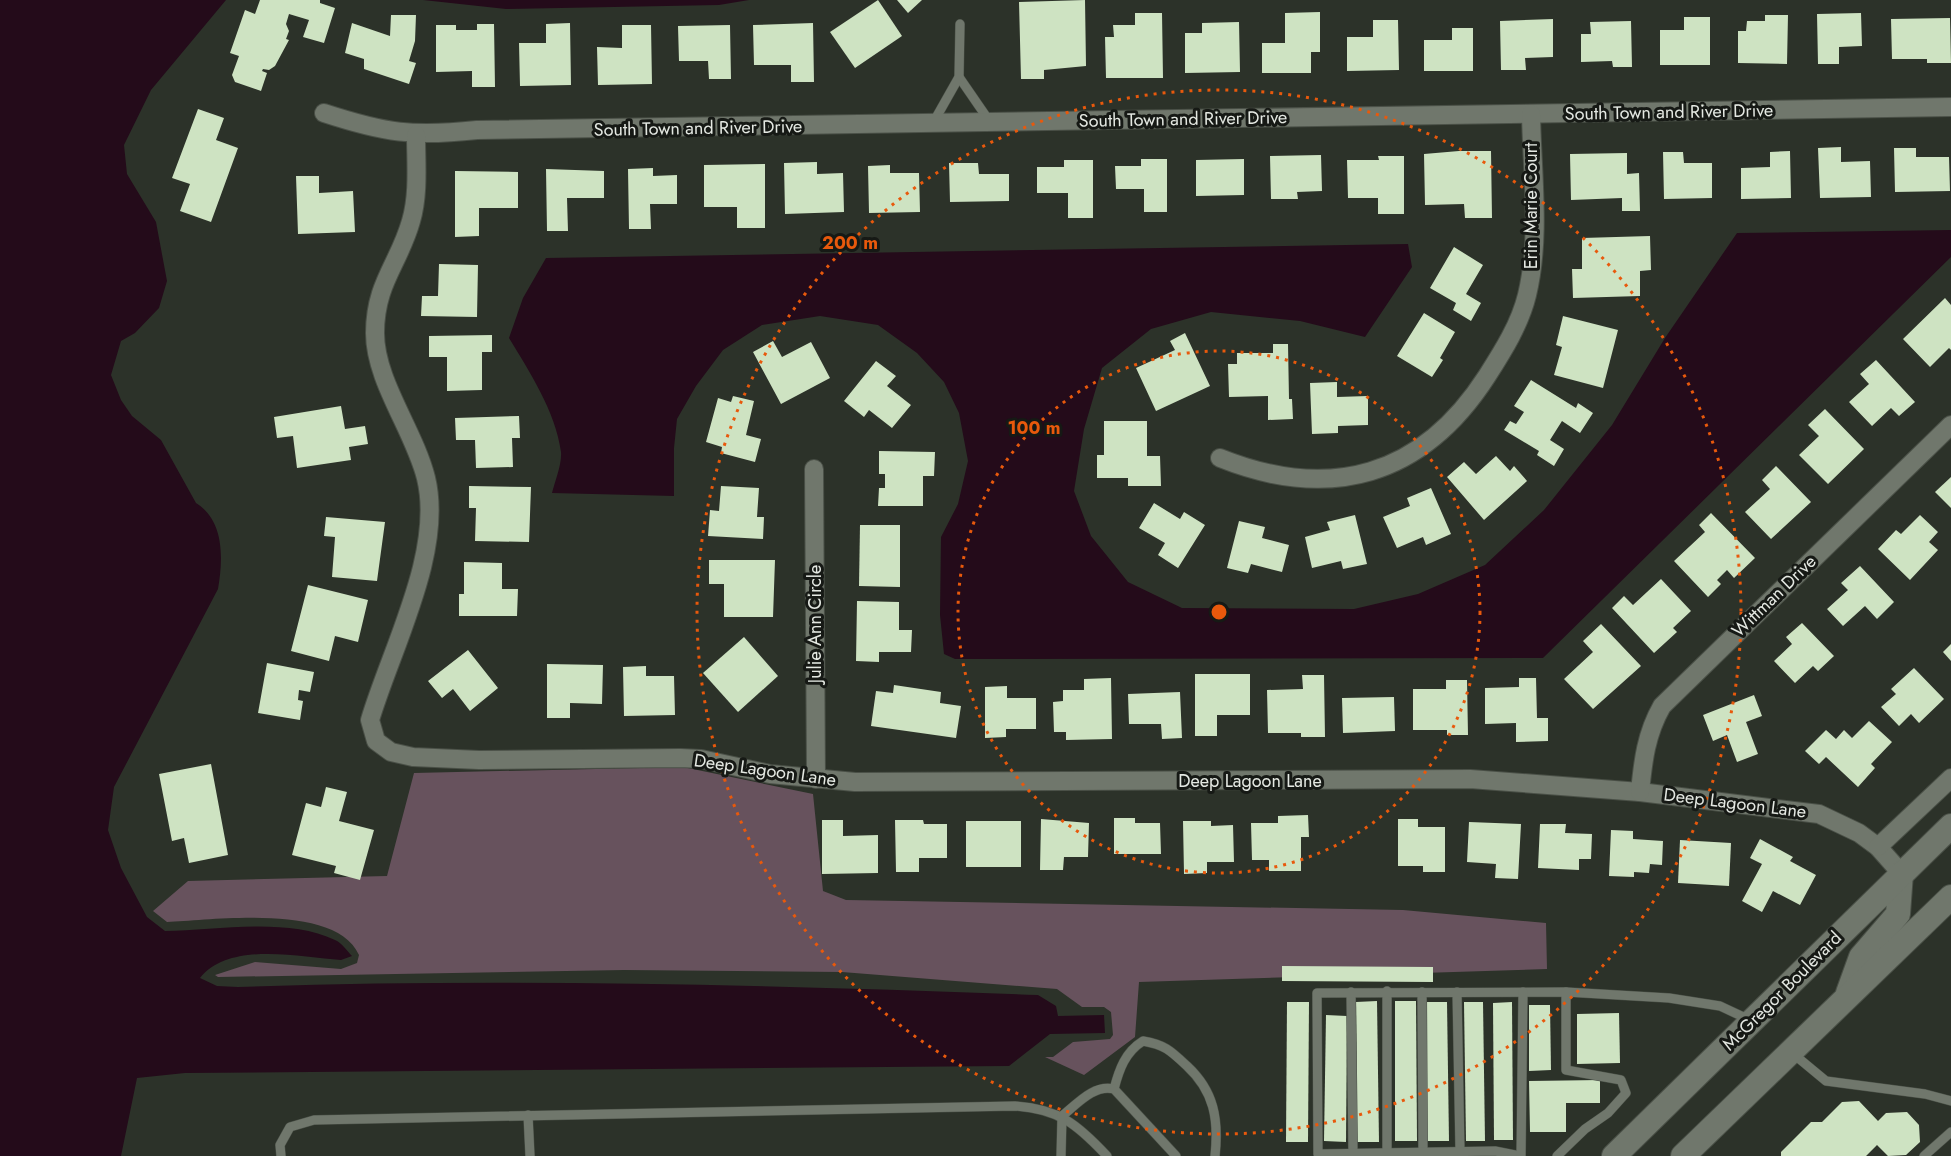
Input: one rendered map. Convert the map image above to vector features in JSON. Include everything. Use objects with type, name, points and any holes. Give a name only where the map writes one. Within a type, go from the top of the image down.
[{"type":"main road","name":"McGregor Boulevard","points":[[1614,1156],[1951,826]]},
{"type":"main road","points":[[1847,998],[1861,957],[1898,914],[1901,873]]},
{"type":"main road","points":[[1683,1156],[1951,897]]},
{"type":"street","name":"South Town and River Drive","points":[[416,135],[477,130],[1951,107]]},
{"type":"street","points":[[324,113],[385,132],[416,135]]},
{"type":"street","name":"Erin Marie Court","points":[[1220,458],[1260,472],[1298,479],[1340,478],[1381,467],[1420,448],[1462,412],[1507,343],[1526,297],[1533,250],[1531,114]]},
{"type":"street","name":"Deep Lagoon Lane","points":[[416,135],[416,202],[405,241],[385,278],[379,298],[375,337],[384,375],[408,428],[426,479],[429,523],[415,590],[370,720],[376,741],[391,753],[433,759],[680,758],[816,779],[855,782],[1470,779],[1640,792],[1819,813],[1858,833],[1878,847],[1901,873]]},
{"type":"street","name":"Wittman Drive","points":[[1640,792],[1646,744],[1651,726],[1662,706],[1951,425]]},
{"type":"street","name":"Julie Ann Circle","points":[[814,469],[816,779]]},
{"type":"street","points":[[1878,847],[1951,778]]},
{"type":"lane","points":[[933,123],[959,77],[960,24]]},
{"type":"lane","points":[[959,77],[991,122]]},
{"type":"lane","points":[[1386,991],[1387,1153]]},
{"type":"lane","points":[[1351,992],[1353,1154]]},
{"type":"lane","points":[[1422,992],[1423,1152]]},
{"type":"lane","points":[[1457,992],[1460,1151]]},
{"type":"lane","points":[[1523,992],[1521,1156],[1496,1151],[1318,1154],[1317,993],[1523,992],[1669,998],[1720,1006],[1752,1021]]},
{"type":"lane","points":[[1557,1156],[1585,1129],[1608,1113],[1626,1093],[1621,1080],[1566,1070],[1566,993]]},
{"type":"lane","points":[[1114,1089],[1120,1069],[1131,1048],[1143,1041],[1165,1045],[1202,1080],[1214,1104],[1218,1127],[1215,1156]]},
{"type":"lane","points":[[1791,1052],[1826,1081],[1925,1094],[1951,1101]]},
{"type":"lane","points":[[1062,1116],[1093,1092],[1105,1087],[1114,1089],[1176,1156]]},
{"type":"lane","points":[[281,1156],[284,1135],[290,1127],[301,1122],[528,1115],[1015,1106],[1041,1108],[1062,1116],[1107,1156]]},
{"type":"lane","points":[[528,1115],[530,1156]]},
{"type":"lane","points":[[1061,1156],[1062,1116]]},
{"type":"lane","points":[[1924,1156],[1951,1132]]},
{"type":"shaded area","points":[[0,0],[226,0],[151,90],[124,145],[127,174],[156,222],[167,281],[159,308],[135,333],[121,341],[111,375],[121,400],[132,416],[161,440],[196,503],[212,520],[220,542],[221,566],[218,589],[114,787],[108,830],[121,868],[147,917],[165,931],[252,926],[296,929],[335,940],[352,956],[341,960],[286,955],[247,955],[213,966],[200,978],[217,986],[238,987],[438,983],[638,984],[1038,995],[1056,1006],[1058,1016],[1104,1015],[1105,1033],[1050,1034],[1009,1066],[185,1073],[137,1078],[121,1156],[0,1156]]},
{"type":"shaded area","points":[[423,0],[749,0],[719,5],[506,9]]},
{"type":"shaded area","points":[[1951,230],[1951,257],[1543,658],[955,659],[944,654],[940,615],[941,537],[958,504],[968,461],[959,413],[944,382],[917,353],[878,325],[820,316],[762,325],[723,350],[696,386],[677,419],[674,448],[674,496],[552,493],[561,457],[554,422],[541,392],[509,338],[523,298],[546,258],[1408,244],[1412,267],[1365,337],[1300,321],[1211,312],[1151,329],[1102,368],[1084,429],[1074,491],[1091,536],[1128,582],[1182,608],[1354,609],[1418,594],[1485,565],[1544,510],[1612,425],[1665,338],[1737,233]]},
{"type":"shaded area","points":[[683,767],[813,794],[823,891],[846,900],[1403,910],[1546,923],[1547,969],[1139,982],[1135,1037],[1084,1075],[1045,1057],[1053,1057],[1073,1042],[1110,1039],[1113,1035],[1111,1012],[1104,1007],[1082,1007],[1057,989],[842,972],[624,970],[218,977],[215,975],[255,962],[341,969],[357,963],[359,955],[346,939],[326,928],[301,921],[242,918],[167,922],[153,911],[188,881],[387,876],[414,773]]},
{"type":"building","points":[[260,0],[320,0],[320,3],[335,8],[324,43],[303,37],[309,20],[289,14],[286,24],[289,31],[286,39],[289,40],[275,66],[269,70],[263,69],[262,71],[267,73],[261,91],[235,82],[232,75],[239,56],[230,53],[245,10],[255,14]]},
{"type":"building","points":[[878,0],[902,36],[855,68],[830,32]]},
{"type":"building","points":[[897,0],[922,0],[908,13]]},
{"type":"building","points":[[1085,0],[1086,66],[1044,70],[1044,79],[1021,79],[1019,2]]},
{"type":"building","points":[[1320,12],[1320,52],[1311,52],[1311,73],[1262,73],[1262,43],[1285,43],[1285,13]]},
{"type":"building","points":[[1135,13],[1162,13],[1163,78],[1106,78],[1105,37],[1114,37],[1113,25],[1135,25]]},
{"type":"building","points":[[1861,13],[1862,46],[1839,47],[1839,64],[1818,64],[1817,14]]},
{"type":"building","points":[[391,15],[416,15],[415,41],[409,61],[416,63],[409,84],[364,69],[364,59],[345,53],[352,23],[390,36]]},
{"type":"building","points":[[1765,15],[1788,15],[1787,64],[1738,63],[1738,31],[1746,31],[1747,21],[1765,21]]},
{"type":"building","points":[[1684,17],[1710,17],[1710,65],[1660,65],[1660,30],[1684,30]]},
{"type":"building","points":[[1950,18],[1951,63],[1927,63],[1927,59],[1892,59],[1891,19]]},
{"type":"building","points":[[1553,19],[1553,57],[1525,58],[1526,70],[1501,70],[1500,21]]},
{"type":"building","points":[[1373,20],[1398,20],[1399,70],[1347,71],[1347,37],[1373,37]]},
{"type":"building","points":[[1631,21],[1632,67],[1613,67],[1612,61],[1581,62],[1581,34],[1591,34],[1590,22]]},
{"type":"building","points":[[1239,22],[1240,72],[1185,73],[1185,33],[1202,33],[1202,23]]},
{"type":"building","points":[[570,23],[571,85],[520,86],[519,43],[546,43],[546,24]]},
{"type":"building","points":[[813,23],[814,82],[791,82],[791,65],[754,65],[753,25]]},
{"type":"building","points":[[477,24],[494,24],[495,87],[472,87],[472,71],[436,72],[436,25],[456,25],[456,30],[477,30]]},
{"type":"building","points":[[622,25],[651,25],[652,84],[598,85],[597,47],[622,48]]},
{"type":"building","points":[[730,25],[731,79],[709,79],[708,61],[679,61],[678,26]]},
{"type":"building","points":[[1452,28],[1473,28],[1473,71],[1424,71],[1424,40],[1452,40]]},
{"type":"building","points":[[198,109],[224,118],[216,140],[238,148],[211,222],[180,211],[190,184],[172,178]]},
{"type":"building","points":[[1841,147],[1841,162],[1870,161],[1871,197],[1820,198],[1818,148]]},
{"type":"building","points":[[1894,148],[1916,148],[1916,157],[1949,157],[1950,191],[1895,192]]},
{"type":"building","points":[[1491,151],[1492,218],[1465,218],[1464,204],[1425,205],[1424,154]]},
{"type":"building","points":[[1790,151],[1791,198],[1741,199],[1741,168],[1770,167],[1770,152]]},
{"type":"building","points":[[1663,152],[1683,152],[1684,163],[1712,163],[1712,198],[1664,199]]},
{"type":"building","points":[[1627,153],[1627,174],[1639,173],[1640,211],[1622,211],[1622,198],[1571,200],[1570,154]]},
{"type":"building","points":[[1321,155],[1322,191],[1297,192],[1298,199],[1271,199],[1270,156]]},
{"type":"building","points":[[1378,156],[1404,156],[1404,214],[1378,214],[1378,198],[1348,198],[1347,160],[1379,160]]},
{"type":"building","points":[[1141,159],[1167,159],[1167,212],[1144,212],[1144,189],[1116,189],[1115,166],[1141,166]]},
{"type":"building","points":[[1244,159],[1244,195],[1196,196],[1196,160]]},
{"type":"building","points":[[1064,160],[1093,160],[1093,218],[1068,218],[1068,193],[1037,193],[1037,167],[1064,167]]},
{"type":"building","points":[[817,162],[817,174],[843,173],[844,212],[785,214],[784,163]]},
{"type":"building","points":[[949,163],[978,163],[979,174],[1009,174],[1009,201],[950,202]]},
{"type":"building","points":[[765,164],[765,228],[737,228],[737,207],[704,207],[704,165]]},
{"type":"building","points":[[890,165],[890,173],[919,173],[920,212],[869,213],[868,166]]},
{"type":"building","points":[[653,168],[653,176],[677,175],[677,204],[650,204],[651,229],[629,229],[628,169]]},
{"type":"building","points":[[546,169],[604,171],[604,198],[567,198],[568,231],[547,231]]},
{"type":"building","points":[[455,171],[518,172],[518,208],[479,208],[479,236],[455,237]]},
{"type":"building","points":[[296,176],[319,176],[319,193],[353,191],[355,232],[298,234]]},
{"type":"building","points":[[1650,236],[1651,270],[1640,271],[1640,296],[1573,298],[1572,269],[1582,269],[1582,238]]},
{"type":"building","points":[[1454,247],[1483,265],[1466,294],[1481,303],[1471,321],[1453,310],[1456,303],[1430,288]]},
{"type":"building","points":[[439,264],[478,265],[477,317],[421,316],[422,296],[438,296]]},
{"type":"building","points":[[1945,298],[1951,305],[1951,350],[1949,348],[1930,367],[1903,339]]},
{"type":"building","points":[[1424,313],[1455,332],[1440,358],[1443,360],[1432,377],[1397,356]]},
{"type":"building","points":[[1563,316],[1618,330],[1603,388],[1554,375],[1562,347],[1556,345]]},
{"type":"building","points":[[1185,333],[1210,386],[1156,411],[1136,368],[1175,350],[1170,341]]},
{"type":"building","points":[[492,335],[492,352],[482,352],[482,390],[447,391],[447,357],[429,357],[429,336]]},
{"type":"building","points":[[773,341],[782,357],[811,342],[830,378],[781,404],[753,352]]},
{"type":"building","points":[[1273,344],[1288,344],[1289,399],[1292,399],[1293,419],[1268,420],[1268,396],[1229,397],[1228,364],[1237,364],[1237,353],[1273,353]]},
{"type":"building","points":[[1876,360],[1915,402],[1899,416],[1891,408],[1872,426],[1849,402],[1869,384],[1860,374]]},
{"type":"building","points":[[876,361],[896,376],[887,386],[911,405],[892,428],[869,410],[864,417],[844,401]]},
{"type":"building","points":[[1531,380],[1576,408],[1578,403],[1593,413],[1580,433],[1562,421],[1550,440],[1564,449],[1554,466],[1537,455],[1539,451],[1504,430],[1510,421],[1516,424],[1524,412],[1514,406]]},
{"type":"building","points":[[1337,382],[1337,397],[1368,396],[1368,425],[1338,426],[1338,433],[1312,434],[1310,383]]},
{"type":"building","points":[[733,396],[754,401],[746,435],[761,439],[755,462],[721,453],[722,447],[706,442],[718,398],[731,402]]},
{"type":"building","points":[[341,406],[345,429],[365,426],[368,444],[349,447],[351,460],[297,468],[293,436],[277,438],[274,417]]},
{"type":"building","points":[[1825,409],[1864,449],[1828,484],[1799,455],[1819,436],[1808,425]]},
{"type":"building","points":[[519,416],[520,438],[512,438],[513,467],[476,468],[475,440],[456,440],[455,418]]},
{"type":"building","points":[[1104,421],[1147,421],[1147,456],[1160,456],[1161,486],[1128,486],[1128,478],[1097,478],[1097,455],[1104,455]]},
{"type":"building","points":[[879,451],[935,452],[934,476],[923,476],[923,506],[878,506],[879,488],[885,488],[885,474],[879,474]]},
{"type":"building","points":[[1496,456],[1510,471],[1514,466],[1527,481],[1484,520],[1447,477],[1464,462],[1476,474]]},
{"type":"building","points":[[1776,466],[1811,502],[1771,539],[1745,512],[1770,489],[1762,480]]},
{"type":"building","points":[[1951,477],[1951,508],[1935,492]]},
{"type":"building","points":[[469,486],[531,487],[529,542],[475,541],[476,508],[469,508]]},
{"type":"building","points":[[721,486],[759,488],[757,517],[764,517],[763,539],[708,536],[710,510],[719,511]]},
{"type":"building","points":[[1431,488],[1451,534],[1426,545],[1423,537],[1397,548],[1383,517],[1410,506],[1407,498]]},
{"type":"building","points":[[1154,503],[1180,519],[1184,512],[1205,525],[1178,568],[1158,555],[1165,543],[1139,528]]},
{"type":"building","points":[[1711,513],[1755,558],[1734,578],[1727,570],[1717,580],[1721,584],[1708,597],[1674,561],[1705,532],[1699,525]]},
{"type":"building","points":[[1355,515],[1367,564],[1343,569],[1341,561],[1312,568],[1305,537],[1330,530],[1327,522]]},
{"type":"building","points":[[1920,515],[1938,532],[1929,542],[1938,550],[1910,580],[1878,549],[1896,530],[1901,534]]},
{"type":"building","points":[[326,517],[385,522],[377,581],[332,577],[335,537],[324,536]]},
{"type":"building","points":[[1239,521],[1265,527],[1262,538],[1289,545],[1282,572],[1251,564],[1248,573],[1227,568]]},
{"type":"building","points":[[860,525],[900,525],[900,587],[859,586]]},
{"type":"building","points":[[709,560],[775,560],[773,617],[724,617],[724,584],[709,584]]},
{"type":"building","points":[[464,562],[502,563],[502,589],[518,589],[517,616],[459,616],[459,594],[464,594]]},
{"type":"building","points":[[1860,566],[1894,602],[1877,619],[1865,606],[1843,626],[1827,609],[1848,590],[1841,583]]},
{"type":"building","points":[[1661,579],[1691,611],[1673,628],[1677,632],[1654,653],[1612,608],[1624,596],[1633,605]]},
{"type":"building","points":[[308,585],[368,600],[358,642],[335,636],[329,661],[291,651]]},
{"type":"building","points":[[857,601],[899,602],[899,630],[912,630],[911,652],[879,652],[879,662],[856,661]]},
{"type":"building","points":[[1802,623],[1834,656],[1818,671],[1813,666],[1795,683],[1774,661],[1792,644],[1786,637]]},
{"type":"building","points":[[1601,624],[1641,666],[1593,709],[1564,679],[1593,652],[1583,641]]},
{"type":"building","points":[[744,637],[778,676],[738,712],[703,673]]},
{"type":"building","points":[[1951,644],[1951,661],[1943,652]]},
{"type":"building","points":[[468,650],[498,688],[470,711],[453,689],[442,698],[428,681]]},
{"type":"building","points":[[267,663],[314,672],[310,692],[299,690],[298,700],[303,701],[300,720],[258,713]]},
{"type":"building","points":[[547,664],[603,665],[602,704],[570,703],[570,718],[547,718]]},
{"type":"building","points":[[646,666],[646,676],[674,676],[675,715],[624,716],[623,667]]},
{"type":"building","points":[[1914,668],[1944,699],[1919,723],[1911,714],[1899,726],[1881,707],[1896,694],[1891,689]]},
{"type":"building","points":[[1195,674],[1250,674],[1250,715],[1217,715],[1217,736],[1195,736]]},
{"type":"building","points":[[1302,675],[1324,675],[1325,737],[1301,737],[1301,733],[1268,733],[1267,690],[1303,689]]},
{"type":"building","points":[[1111,678],[1112,739],[1066,740],[1066,732],[1054,732],[1053,702],[1063,701],[1063,690],[1084,690],[1084,679]]},
{"type":"building","points":[[1519,678],[1536,678],[1537,718],[1548,718],[1548,741],[1516,742],[1516,723],[1485,724],[1485,688],[1519,687]]},
{"type":"building","points":[[1446,680],[1467,680],[1468,735],[1447,735],[1447,730],[1413,730],[1413,689],[1446,689]]},
{"type":"building","points":[[894,685],[941,692],[940,703],[961,706],[956,738],[871,726],[876,691],[893,693]]},
{"type":"building","points":[[1007,686],[1007,698],[1036,698],[1036,729],[1006,729],[1006,737],[985,738],[985,687]]},
{"type":"building","points":[[1180,692],[1182,738],[1162,739],[1161,724],[1129,724],[1128,694]]},
{"type":"building","points":[[1754,695],[1762,716],[1746,722],[1758,754],[1737,762],[1727,735],[1713,741],[1703,715]]},
{"type":"building","points":[[1394,697],[1395,731],[1343,733],[1342,698]]},
{"type":"building","points":[[1869,721],[1892,742],[1871,764],[1875,768],[1858,787],[1826,757],[1819,764],[1805,751],[1826,730],[1836,739],[1844,730],[1852,738]]},
{"type":"building","points":[[211,764],[228,855],[189,863],[184,838],[172,841],[159,774]]},
{"type":"building","points":[[326,787],[347,792],[339,821],[374,830],[360,880],[334,873],[336,866],[292,855],[306,803],[321,807]]},
{"type":"building","points":[[1308,815],[1309,837],[1301,837],[1301,871],[1269,871],[1269,860],[1252,860],[1251,823],[1278,823],[1278,816]]},
{"type":"building","points":[[1114,818],[1135,818],[1135,823],[1160,823],[1161,854],[1114,854]]},
{"type":"building","points":[[1041,819],[1089,823],[1088,857],[1064,857],[1063,870],[1040,870]]},
{"type":"building","points":[[1398,819],[1418,819],[1418,827],[1445,827],[1445,872],[1423,872],[1423,866],[1398,866]]},
{"type":"building","points":[[822,820],[843,820],[843,836],[878,835],[878,873],[822,874]]},
{"type":"building","points":[[895,820],[923,820],[924,824],[947,824],[947,858],[919,858],[919,872],[896,872]]},
{"type":"building","points":[[966,821],[1021,821],[1021,867],[966,867]]},
{"type":"building","points":[[1183,821],[1211,821],[1211,826],[1233,825],[1234,862],[1207,862],[1207,873],[1184,874]]},
{"type":"building","points":[[1469,822],[1521,824],[1518,879],[1495,878],[1496,864],[1467,862]]},
{"type":"building","points":[[1540,824],[1566,824],[1565,833],[1592,834],[1591,859],[1579,859],[1579,870],[1538,868]]},
{"type":"building","points":[[1611,830],[1633,831],[1633,839],[1663,841],[1662,865],[1650,864],[1649,873],[1634,872],[1634,877],[1609,876]]},
{"type":"building","points":[[1760,839],[1793,857],[1790,861],[1816,875],[1800,905],[1773,891],[1762,912],[1742,901],[1762,864],[1750,858]]},
{"type":"building","points":[[1680,840],[1731,843],[1729,886],[1678,883]]},
{"type":"building","points":[[1282,966],[1433,967],[1433,982],[1282,981]]},
{"type":"building","points":[[1377,1001],[1379,1142],[1357,1142],[1356,1002]]},
{"type":"building","points":[[1395,1001],[1416,1001],[1417,1141],[1395,1141]]},
{"type":"building","points":[[1287,1002],[1309,1002],[1308,1142],[1286,1142]]},
{"type":"building","points":[[1426,1002],[1447,1002],[1449,1141],[1427,1141]]},
{"type":"building","points":[[1464,1002],[1483,1002],[1485,1141],[1466,1141]]},
{"type":"building","points":[[1512,1002],[1513,1140],[1494,1140],[1493,1003]]},
{"type":"building","points":[[1529,1005],[1550,1005],[1551,1070],[1529,1071]]},
{"type":"building","points":[[1619,1013],[1620,1063],[1577,1064],[1577,1014]]},
{"type":"building","points":[[1326,1015],[1347,1016],[1346,1142],[1324,1141]]},
{"type":"building","points":[[1600,1080],[1600,1103],[1566,1103],[1566,1132],[1530,1132],[1529,1081]]},
{"type":"building","points":[[1859,1101],[1878,1121],[1886,1113],[1907,1112],[1919,1125],[1920,1142],[1906,1155],[1888,1156],[1877,1145],[1866,1156],[1781,1156],[1781,1152],[1811,1122],[1822,1122],[1842,1102]]}]
